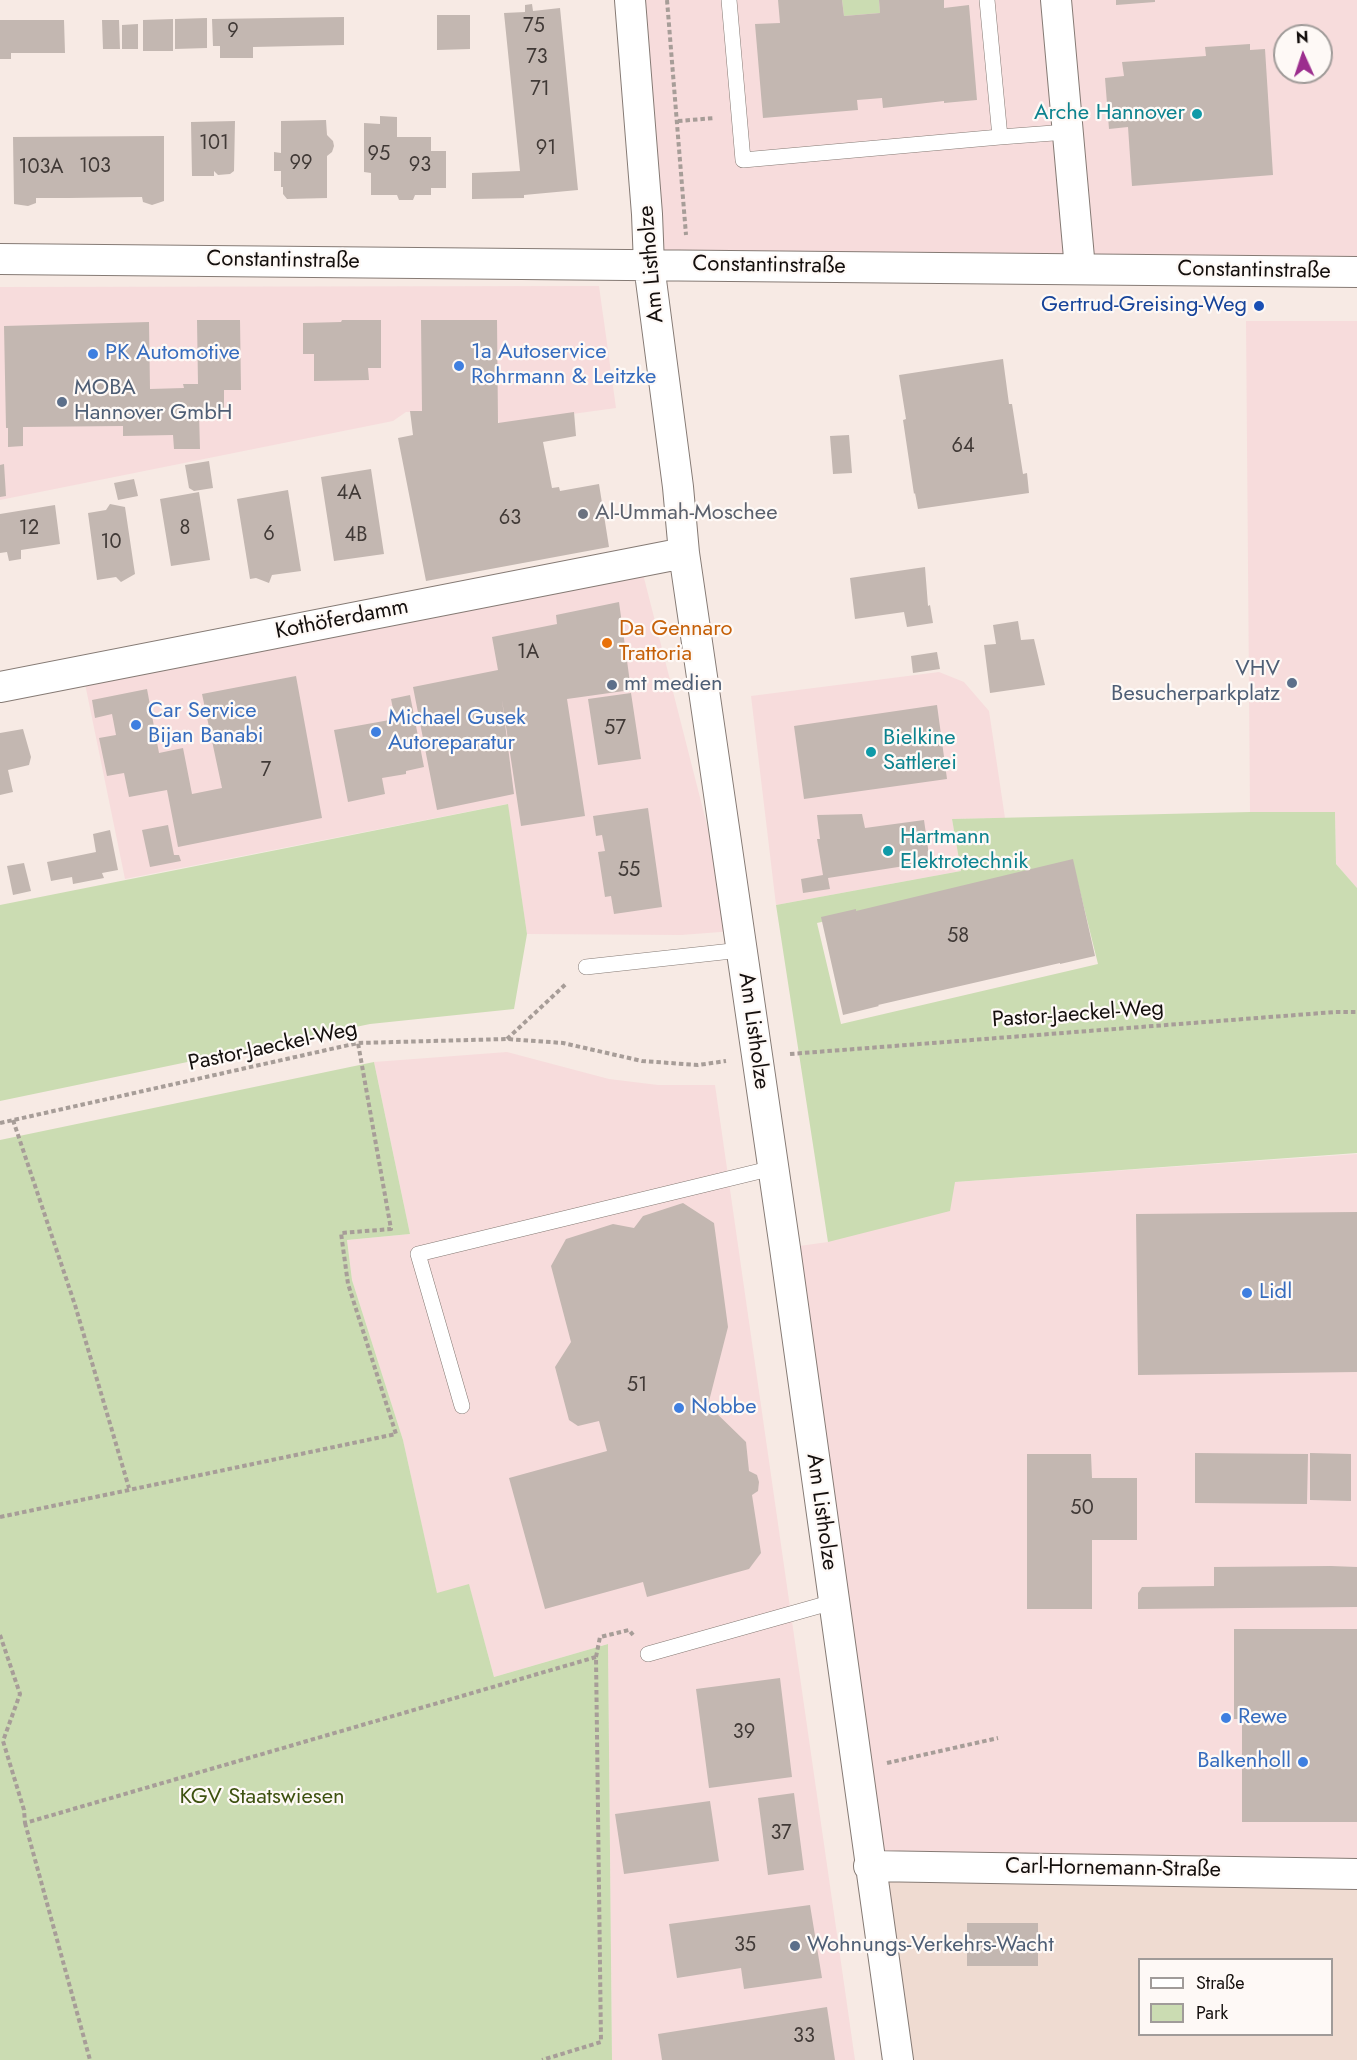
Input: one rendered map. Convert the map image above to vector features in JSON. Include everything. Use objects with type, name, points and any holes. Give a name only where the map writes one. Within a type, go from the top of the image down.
[{"type":"street","name":"Am Listholze","points":[[630,0],[649,265],[677,476],[684,553],[898,2060]]},
{"type":"street","points":[[1056,0],[1080,269]]},
{"type":"street","name":"Constantinstraße","points":[[0,259],[1357,272]]},
{"type":"street","name":"Kothöferdamm","points":[[0,687],[684,553]]},
{"type":"street","name":"Carl-Hornemann-Straße","points":[[869,1866],[1357,1874]]},
{"type":"lane","points":[[729,0],[743,160],[1068,132]]},
{"type":"lane","points":[[987,0],[999,137]]},
{"type":"lane","points":[[586,967],[741,950]]},
{"type":"lane","points":[[462,1406],[418,1254],[773,1168]]},
{"type":"lane","points":[[648,1654],[833,1602]]},
{"type":"path","points":[[667,0],[688,266]]},
{"type":"path","points":[[678,121],[740,116]]},
{"type":"path","points":[[507,1039],[586,967]]},
{"type":"path","name":"Pastor-Jaeckel-Weg","points":[[802,1054],[1357,1012]]},
{"type":"path","name":"Pastor-Jaeckel-Weg","points":[[0,1123],[358,1043],[507,1039],[563,1043],[642,1061],[698,1065]]},
{"type":"path","points":[[0,1517],[396,1434],[348,1284],[341,1233],[392,1229],[358,1043]]},
{"type":"path","points":[[13,1120],[75,1305],[129,1489]]},
{"type":"path","points":[[542,2060],[601,2042],[596,1657],[600,1638],[629,1630],[648,1654]]},
{"type":"path","points":[[0,1635],[20,1694],[3,1741],[24,1810],[25,1823],[90,2060]]},
{"type":"path","points":[[25,1823],[596,1657]]},
{"type":"path","points":[[856,1769],[998,1738]]},
{"type":"shaded area","points":[[630,0],[1357,0],[1357,272],[649,265]]},
{"type":"shaded area","points":[[599,286],[616,408],[499,424],[497,414],[406,412],[393,421],[0,500],[0,287]]},
{"type":"shaded area","name":"VHV Besucherparkplatz","points":[[1246,321],[1357,321],[1357,888],[1336,864],[1335,812],[1250,812]]},
{"type":"shaded area","points":[[643,574],[734,931],[681,935],[527,934],[507,804],[125,879],[83,674]]},
{"type":"shaded area","points":[[939,672],[964,682],[989,711],[1005,818],[952,819],[961,871],[776,905],[751,696]]},
{"type":"shaded area","points":[[507,1052],[609,1079],[658,1085],[715,1085],[855,2060],[612,2060],[608,1644],[494,1677],[469,1585],[437,1594],[403,1440],[352,1280],[347,1240],[410,1234],[374,1062]]},
{"type":"shaded area","points":[[1357,1154],[1357,1874],[869,1866],[785,1248],[828,1242],[955,1182]]},
{"type":"shaded area","points":[[869,1866],[1357,1874],[1357,2060],[898,2060]]},
{"type":"green space","points":[[842,0],[879,0],[880,13],[844,16]]},
{"type":"green space","points":[[508,804],[527,934],[514,1009],[370,1024],[0,1101],[0,905]]},
{"type":"green space","points":[[1335,812],[1336,864],[1357,888],[1357,1153],[955,1182],[950,1211],[828,1242],[776,905],[961,871],[952,819]],"holes":[[[1073,863],[1098,964],[841,1024],[817,923]]]},
{"type":"green space","name":"KGV Staatswiesen","points":[[374,1062],[410,1234],[347,1240],[352,1280],[403,1440],[437,1593],[469,1584],[494,1677],[608,1644],[612,2060],[0,2060],[0,1140]]},
{"type":"building","points":[[778,0],[842,0],[844,16],[880,13],[879,0],[944,0],[944,8],[969,5],[977,100],[944,103],[944,101],[883,108],[882,98],[857,100],[858,110],[763,118],[755,24],[780,23]]},
{"type":"building","points":[[1116,0],[1155,0],[1155,2],[1116,5]]},
{"type":"building","points":[[532,4],[533,11],[560,8],[578,190],[524,195],[524,198],[472,199],[472,173],[520,171],[504,13],[525,12],[525,5]]},
{"type":"building","points":[[437,15],[470,15],[470,49],[437,50]]},
{"type":"building","points":[[344,17],[344,45],[253,47],[253,58],[220,58],[220,46],[213,46],[212,19]]},
{"type":"building","points":[[207,18],[207,48],[175,49],[175,19]]},
{"type":"building","points":[[173,19],[173,51],[143,51],[143,20]]},
{"type":"building","points":[[0,20],[64,20],[65,53],[11,53],[11,59],[0,59]]},
{"type":"building","points":[[102,20],[119,20],[120,49],[103,49]]},
{"type":"building","points":[[138,24],[138,49],[122,49],[122,25]]},
{"type":"building","name":"Arche Hannover","points":[[1250,44],[1250,50],[1265,49],[1273,175],[1132,186],[1128,127],[1109,129],[1105,78],[1124,76],[1122,62],[1206,56],[1205,47]]},
{"type":"building","points":[[380,116],[397,117],[397,137],[431,137],[431,151],[446,151],[446,188],[431,188],[431,195],[415,195],[413,200],[399,200],[397,195],[371,195],[371,173],[364,172],[364,123],[380,124]]},
{"type":"building","points":[[326,120],[327,135],[333,141],[334,146],[332,152],[327,156],[327,198],[287,199],[281,187],[281,171],[274,171],[274,152],[281,153],[281,121]]},
{"type":"building","points":[[235,121],[234,171],[230,174],[218,175],[214,171],[214,176],[192,176],[191,122]]},
{"type":"building","points":[[164,136],[164,201],[152,205],[143,202],[142,197],[36,198],[36,203],[28,206],[14,204],[13,137]]},
{"type":"building","points":[[197,320],[240,320],[241,390],[224,390],[224,413],[199,413],[200,449],[174,449],[173,435],[123,436],[123,426],[23,427],[23,446],[8,447],[4,326],[149,322],[150,389],[184,388],[183,384],[198,384]]},
{"type":"building","points":[[342,320],[381,320],[381,368],[368,368],[369,380],[314,381],[314,354],[303,354],[303,323],[341,322]]},
{"type":"building","points":[[421,320],[497,320],[498,423],[574,412],[576,436],[543,442],[552,488],[559,487],[560,491],[599,484],[609,547],[426,581],[398,438],[413,435],[410,411],[422,411]]},
{"type":"building","points":[[1003,359],[1009,404],[1012,404],[1023,474],[1027,473],[1029,493],[918,509],[903,420],[906,419],[899,375]]},
{"type":"building","points":[[849,435],[852,473],[833,474],[830,436]]},
{"type":"building","points":[[209,461],[213,488],[194,491],[189,488],[185,465]]},
{"type":"building","points":[[4,464],[6,496],[0,497],[0,465]]},
{"type":"building","points":[[371,469],[384,554],[334,561],[321,477]]},
{"type":"building","points":[[134,479],[138,496],[118,500],[114,483]]},
{"type":"building","points":[[288,490],[301,571],[272,575],[269,583],[256,578],[250,579],[237,499]]},
{"type":"building","points":[[199,492],[210,560],[171,566],[160,499]]},
{"type":"building","points":[[110,504],[125,507],[135,574],[121,582],[116,577],[97,580],[88,513],[106,510]]},
{"type":"building","points":[[55,505],[60,544],[21,550],[21,559],[9,561],[7,552],[0,553],[0,514]]},
{"type":"building","points":[[925,567],[928,606],[930,605],[933,623],[907,627],[904,612],[855,619],[850,578]]},
{"type":"building","points":[[619,602],[631,690],[567,699],[585,816],[521,826],[502,700],[514,794],[437,810],[413,687],[498,670],[492,637],[557,624],[556,615]]},
{"type":"building","points":[[1018,621],[1021,640],[1034,639],[1045,685],[990,693],[984,645],[996,644],[993,625]]},
{"type":"building","points":[[937,652],[940,669],[913,673],[911,656]]},
{"type":"building","points":[[296,676],[322,818],[178,847],[167,790],[129,797],[124,773],[107,776],[99,738],[116,735],[112,714],[95,718],[92,700],[147,689],[159,753],[183,748],[192,794],[222,788],[202,694]]},
{"type":"building","points":[[631,693],[641,759],[598,765],[588,699]]},
{"type":"building","points":[[410,695],[424,767],[406,771],[406,774],[382,778],[385,794],[348,802],[334,730],[395,719],[391,699]]},
{"type":"building","name":"Bielkine Sattlerei","points":[[937,705],[947,779],[804,799],[794,726]]},
{"type":"building","points":[[23,729],[31,757],[29,765],[8,770],[13,792],[0,795],[0,733]]},
{"type":"building","points":[[648,808],[662,907],[614,914],[611,896],[605,897],[598,852],[605,851],[602,835],[596,836],[593,816]]},
{"type":"building","name":"Hartmann Elektrotechnik","points":[[862,814],[865,828],[924,820],[930,862],[828,878],[830,889],[803,893],[801,879],[823,875],[817,839],[820,839],[817,815]]},
{"type":"building","points":[[168,825],[174,855],[179,855],[181,861],[150,867],[142,830]]},
{"type":"building","points":[[110,830],[118,870],[102,873],[104,878],[73,884],[72,877],[51,881],[47,862],[96,852],[93,834]]},
{"type":"building","points":[[1073,859],[1095,956],[843,1015],[821,917],[856,909],[856,911]]},
{"type":"building","points":[[24,863],[31,891],[13,895],[7,866]]},
{"type":"building","points":[[683,1203],[714,1223],[728,1327],[708,1405],[746,1442],[749,1471],[757,1475],[759,1482],[758,1491],[752,1495],[761,1553],[749,1569],[647,1597],[643,1582],[545,1609],[509,1478],[607,1451],[599,1421],[578,1426],[569,1420],[555,1367],[571,1342],[551,1266],[566,1239],[613,1224],[634,1228],[643,1216]]},
{"type":"building","name":"Lidl","points":[[1357,1212],[1357,1372],[1138,1375],[1136,1214]]},
{"type":"building","points":[[1195,1453],[1308,1454],[1307,1504],[1195,1503]]},
{"type":"building","points":[[1310,1453],[1351,1454],[1351,1501],[1310,1500]]},
{"type":"building","points":[[1027,1454],[1091,1454],[1092,1478],[1137,1478],[1137,1540],[1092,1540],[1092,1609],[1027,1609]]},
{"type":"building","points":[[1214,1567],[1357,1567],[1357,1607],[1138,1609],[1138,1593],[1142,1587],[1214,1586]]},
{"type":"building","points":[[1234,1629],[1357,1629],[1357,1822],[1242,1822],[1242,1719],[1234,1719]]},
{"type":"building","points":[[780,1678],[792,1777],[709,1788],[696,1689]]},
{"type":"building","points":[[794,1793],[804,1870],[768,1875],[758,1798]]},
{"type":"building","points":[[710,1801],[719,1861],[624,1874],[615,1814]]},
{"type":"building","points":[[810,1905],[822,1978],[744,1989],[741,1968],[677,1978],[669,1924]]},
{"type":"building","points":[[967,1923],[1038,1923],[1038,1966],[967,1966]]},
{"type":"building","points":[[827,2007],[835,2060],[662,2060],[658,2034]]},
{"type":"place","name":"Arche Hannover","points":[[1197,114]]},
{"type":"place","name":"Gertrud-Greising-Weg","points":[[1259,306]]},
{"type":"place","name":"PK Automotive","points":[[93,354]]},
{"type":"place","name":"1a Autoservice Rohrmann & Leitzke","points":[[459,366]]},
{"type":"place","name":"MOBA Hannover GmbH","points":[[62,402]]},
{"type":"place","name":"Al-Ummah-Moschee","points":[[583,514]]},
{"type":"place","name":"Da Gennaro Trattoria","points":[[607,643]]},
{"type":"place","name":"VHV Besucherparkplatz","points":[[1292,683]]},
{"type":"place","name":"mt medien","points":[[612,685]]},
{"type":"place","name":"Car Service Bijan Banabi","points":[[136,725]]},
{"type":"place","name":"Michael Gusek Autoreparatur","points":[[376,732]]},
{"type":"place","name":"Bielkine Sattlerei","points":[[871,752]]},
{"type":"place","name":"Hartmann Elektrotechnik","points":[[888,851]]},
{"type":"place","name":"Lidl","points":[[1247,1293]]},
{"type":"place","name":"Nobbe","points":[[679,1408]]},
{"type":"place","name":"Rewe","points":[[1226,1718]]},
{"type":"place","name":"Balkenholl","points":[[1303,1762]]},
{"type":"place","name":"Wohnungs-Verkehrs-Wacht","points":[[795,1946]]}]
